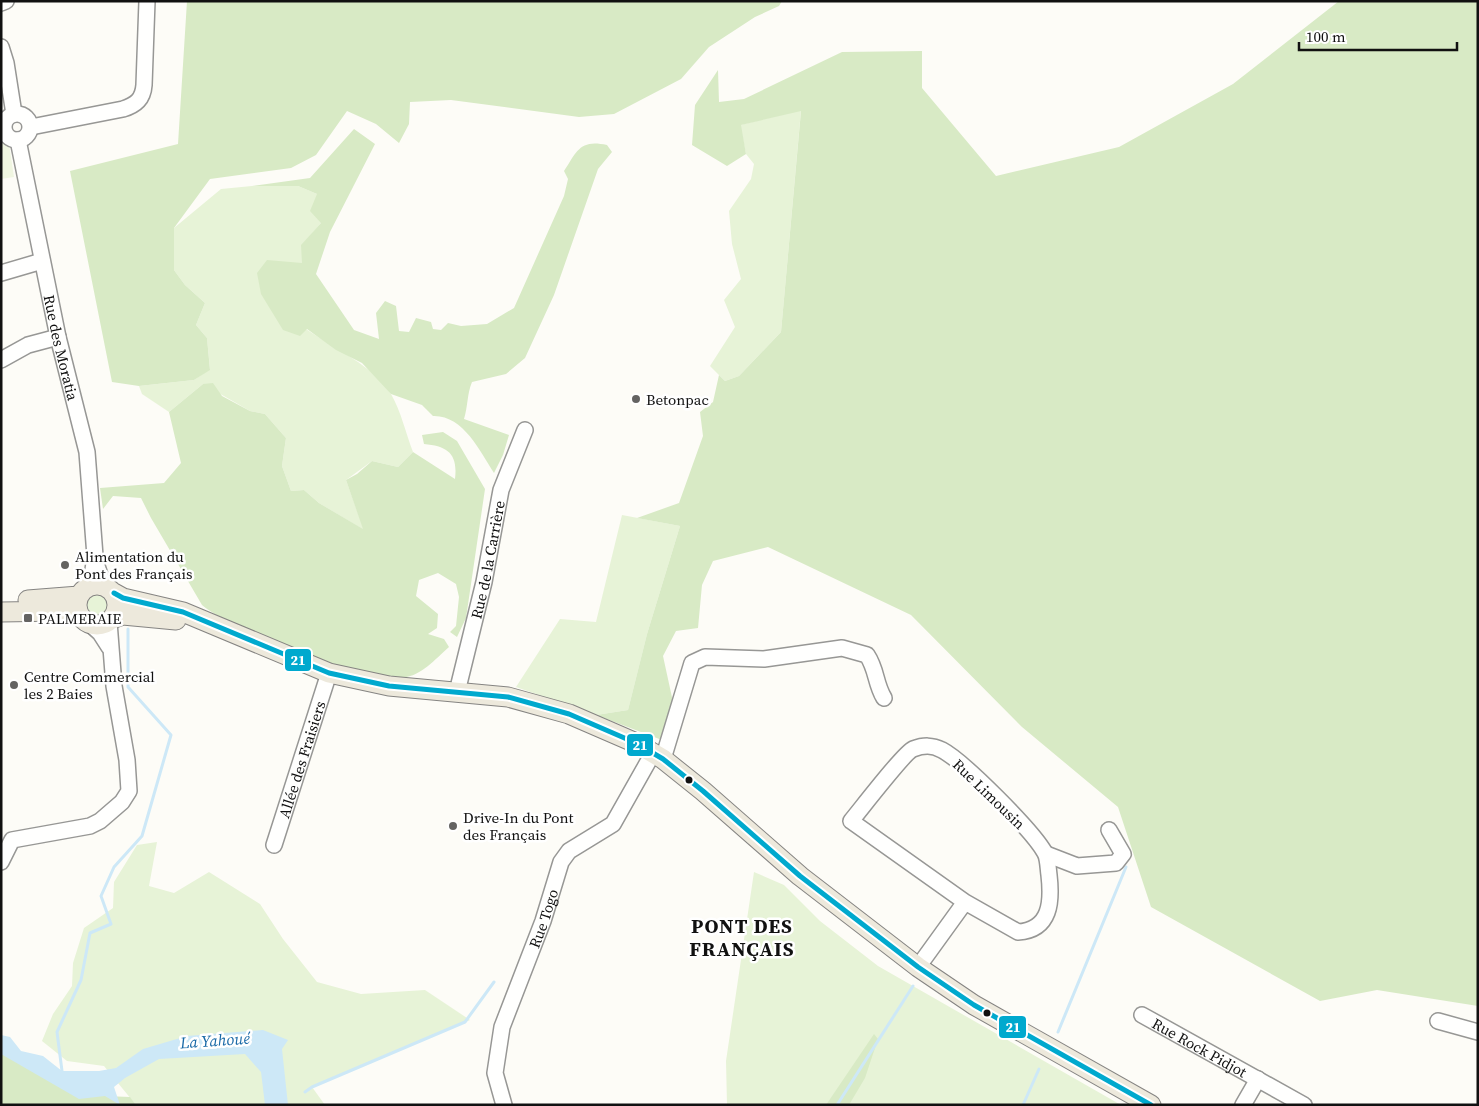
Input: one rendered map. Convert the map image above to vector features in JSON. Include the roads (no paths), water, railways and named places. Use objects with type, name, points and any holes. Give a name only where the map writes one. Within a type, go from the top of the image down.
[{"type":"main road","points":[[1,600],[45,599],[83,592],[93,585],[110,590],[123,598],[183,612],[329,673],[388,686],[508,697],[546,707],[600,726],[655,758],[762,841],[800,876],[918,967],[974,1005],[1151,1105]]},
{"type":"main road","points":[[110,590],[117,604],[111,620]]},
{"type":"main road","points":[[83,592],[76,609],[84,620]]},
{"type":"main road","points":[[1,612],[62,612],[101,625],[123,615],[224,628]]},
{"type":"street","points":[[1,3],[6,1]]},
{"type":"street","points":[[31,126],[123,109],[133,106],[139,101],[144,85],[147,1]]},
{"type":"street","points":[[1,47],[14,114]]},
{"type":"street","points":[[14,114],[26,116],[31,126],[28,134],[18,140],[11,138],[3,130],[7,118],[14,114]]},
{"type":"street","name":"Rue des Moratia","points":[[18,140],[58,337],[87,452],[94,556],[93,570],[83,592]]},
{"type":"street","points":[[1,273],[42,261]]},
{"type":"street","points":[[1,360],[28,344],[58,337]]},
{"type":"street","name":"Rue de la Carrière","points":[[457,692],[484,582],[501,490],[525,430]]},
{"type":"street","name":"Rue des Moratia","points":[[94,556],[101,578],[110,590]]},
{"type":"street","points":[[84,620],[100,633],[112,651]]},
{"type":"street","points":[[1,862],[12,840],[90,826],[100,821],[122,802],[129,791],[127,760],[114,686],[112,651],[108,632],[111,620]]},
{"type":"street","name":"Rue Togo","points":[[504,1105],[495,1073],[502,1027],[543,921],[561,862],[569,852],[613,824],[655,758],[692,663],[705,657],[764,659],[842,648],[867,655],[874,666],[876,684],[884,698]]},
{"type":"street","name":"Allée des Fraisiers","points":[[274,845],[329,673]]},
{"type":"street","name":"Rue Limousin","points":[[927,745],[943,750],[968,771],[1018,820],[1046,854],[1051,891],[1050,905],[1045,918],[1027,932],[1018,932],[966,902],[851,821],[911,750],[927,745]]},
{"type":"street","points":[[1046,854],[1063,863],[1077,866],[1116,863],[1123,854],[1122,848],[1109,830]]},
{"type":"street","points":[[918,967],[966,902]]},
{"type":"street","name":"Rue Rock Pidjot","points":[[1142,1015],[1304,1105]]},
{"type":"street","points":[[1438,1021],[1478,1032]]},
{"type":"street","name":"Rue Rock Pidjot","points":[[1243,1105],[1258,1079]]},
{"type":"water","name":"La Yahoué","points":[[263,1030],[288,1040],[282,1049],[288,1105],[265,1105],[261,1072],[245,1054],[159,1059],[125,1078],[114,1087],[120,1105],[105,1096],[79,1099],[1,1054],[1,1035],[10,1037],[21,1051],[43,1056],[62,1071],[99,1071],[116,1068],[143,1049],[187,1036]]},
{"type":"waterway","points":[[62,1071],[57,1032],[81,980],[90,933],[111,924],[101,896],[114,867],[142,836],[171,735],[128,687],[128,629]]},
{"type":"waterway","points":[[1058,1032],[1126,867]]},
{"type":"waterway","points":[[305,1092],[312,1087],[465,1022],[494,982]]},
{"type":"waterway","points":[[837,1105],[913,986]]},
{"type":"waterway","points":[[1023,1105],[1039,1069]]},
{"type":"place","name":"Betonpac","points":[[636,399]]},
{"type":"place","name":"Alimentation du Pont des Français","points":[[65,565]]},
{"type":"place","name":"PALMERAIE","points":[[28,618]]},
{"type":"place","name":"Centre Commercial les 2 Baies","points":[[14,685]]},
{"type":"place","name":"Drive-In du Pont des Français","points":[[453,826]]},
{"type":"district","name":"PONT DES FRANÇAIS","points":[[742,938]]}]
